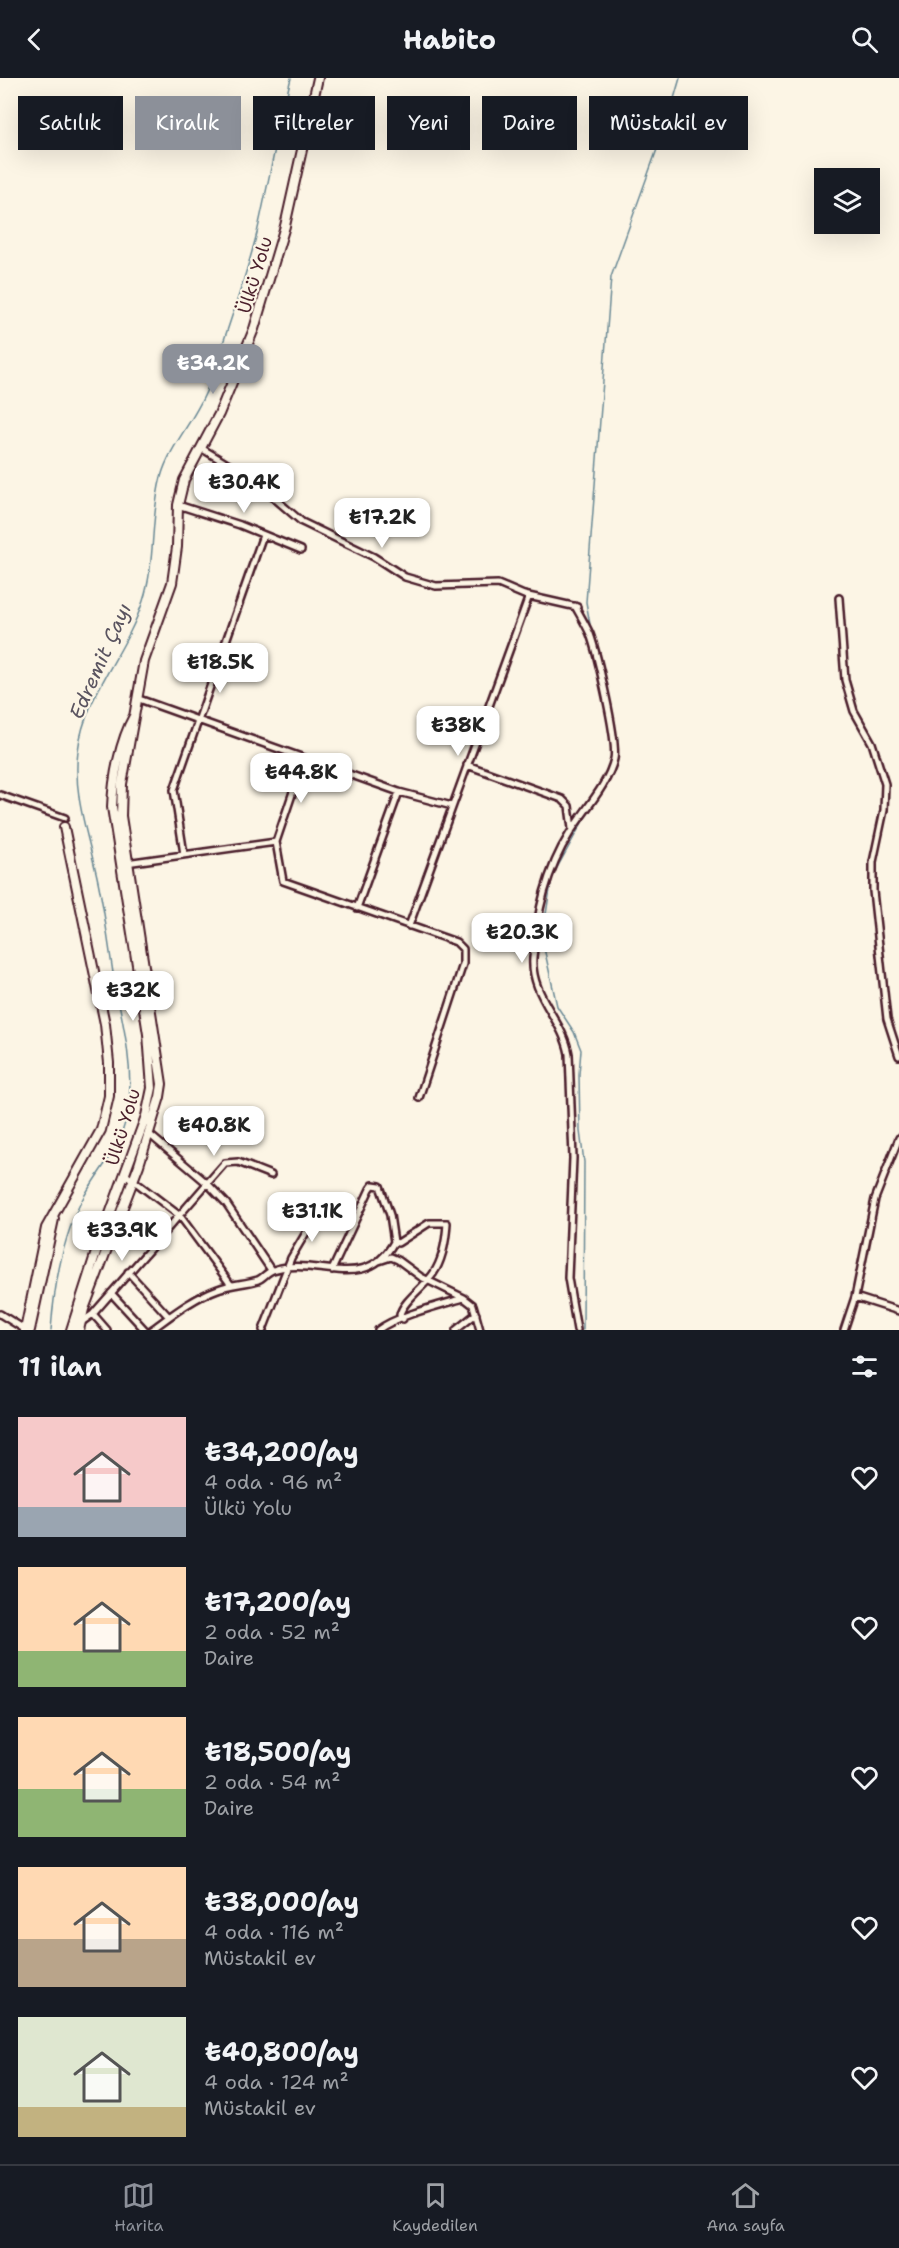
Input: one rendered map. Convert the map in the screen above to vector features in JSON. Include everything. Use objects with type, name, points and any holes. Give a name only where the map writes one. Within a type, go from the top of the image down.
[{"type":"main road","name":"Ülkü Yolu","points":[[75,1327],[134,1178],[149,1134],[162,1083],[112,794],[129,726],[135,715],[139,699],[144,661],[172,583],[177,547],[178,505],[184,480],[219,414],[254,329],[285,226],[318,78]]},
{"type":"main road","points":[[27,1330],[46,1228],[101,1130],[110,1083],[105,1024],[65,822]]},
{"type":"main road","name":"Ülkü Yolu","points":[[75,1327],[146,1116],[152,1088],[148,1034],[124,864]]},
{"type":"street","points":[[201,448],[252,479],[302,522],[374,557],[405,577],[436,586],[498,584],[529,596],[577,607],[590,634],[614,739],[615,758],[604,782],[572,830],[549,873],[542,895],[533,960],[536,982],[547,1009],[566,1040],[569,1054],[573,1158],[568,1278],[577,1330]]},
{"type":"street","points":[[178,505],[301,550]]},
{"type":"street","points":[[184,854],[174,790],[263,535]]},
{"type":"street","points":[[409,926],[529,596]]},
{"type":"street","points":[[839,598],[844,680],[854,711],[872,743],[885,784],[884,810],[873,862],[873,891],[888,1019],[898,1045],[899,1056]]},
{"type":"street","points":[[139,699],[399,792],[452,806]]},
{"type":"street","points":[[304,759],[276,842],[283,881],[456,942],[464,949],[465,955],[419,1098]]},
{"type":"street","points":[[467,765],[562,799],[569,806],[572,830]]},
{"type":"street","points":[[357,908],[399,792]]},
{"type":"street","points":[[0,795],[65,822]]},
{"type":"street","points":[[124,864],[276,842]]},
{"type":"street","points":[[149,1134],[208,1184],[226,1203],[271,1270]]},
{"type":"street","points":[[844,1330],[855,1297],[875,1199],[899,1138]]},
{"type":"street","points":[[75,1327],[93,1314],[223,1164],[231,1160],[271,1175]]},
{"type":"street","points":[[125,1174],[134,1178],[180,1216],[231,1285]]},
{"type":"street","points":[[332,1270],[373,1185],[380,1186],[383,1191],[394,1242]]},
{"type":"street","points":[[263,1330],[287,1267],[320,1209]]},
{"type":"street","points":[[394,1242],[399,1243],[429,1223],[447,1223],[440,1261],[428,1281],[403,1306],[400,1315],[403,1319]]},
{"type":"street","points":[[377,1261],[394,1242]]},
{"type":"street","points":[[152,1330],[194,1301],[231,1285],[260,1279],[271,1270],[298,1266],[352,1273],[391,1257],[403,1263],[408,1270],[464,1298],[473,1305],[480,1330]]},
{"type":"street","points":[[129,1272],[169,1317]]},
{"type":"street","points":[[111,1293],[145,1330]]},
{"type":"street","points":[[855,1297],[899,1311]]},
{"type":"street","points":[[378,1330],[389,1321],[403,1319],[431,1307],[464,1298]]},
{"type":"street","points":[[0,1314],[27,1330]]},
{"type":"street","points":[[93,1314],[107,1330]]},
{"type":"street","points":[[456,1330],[476,1314]]},
{"type":"waterway","name":"Edremit Çayı","points":[[51,1330],[57,1281],[69,1232],[81,1202],[122,1133],[130,1087],[126,1040],[98,882],[79,796],[78,751],[88,712],[127,639],[143,601],[150,571],[155,508],[161,477],[171,453],[204,396],[234,309],[257,233],[291,78]]},
{"type":"waterway","points":[[591,630],[586,602],[611,277],[669,116],[680,78]]},
{"type":"waterway","points":[[613,719],[618,740],[614,767]]},
{"type":"waterway","points":[[583,1330],[584,1162],[580,1131],[581,1050],[574,1032],[557,1006],[542,939],[552,877],[589,810]]}]
